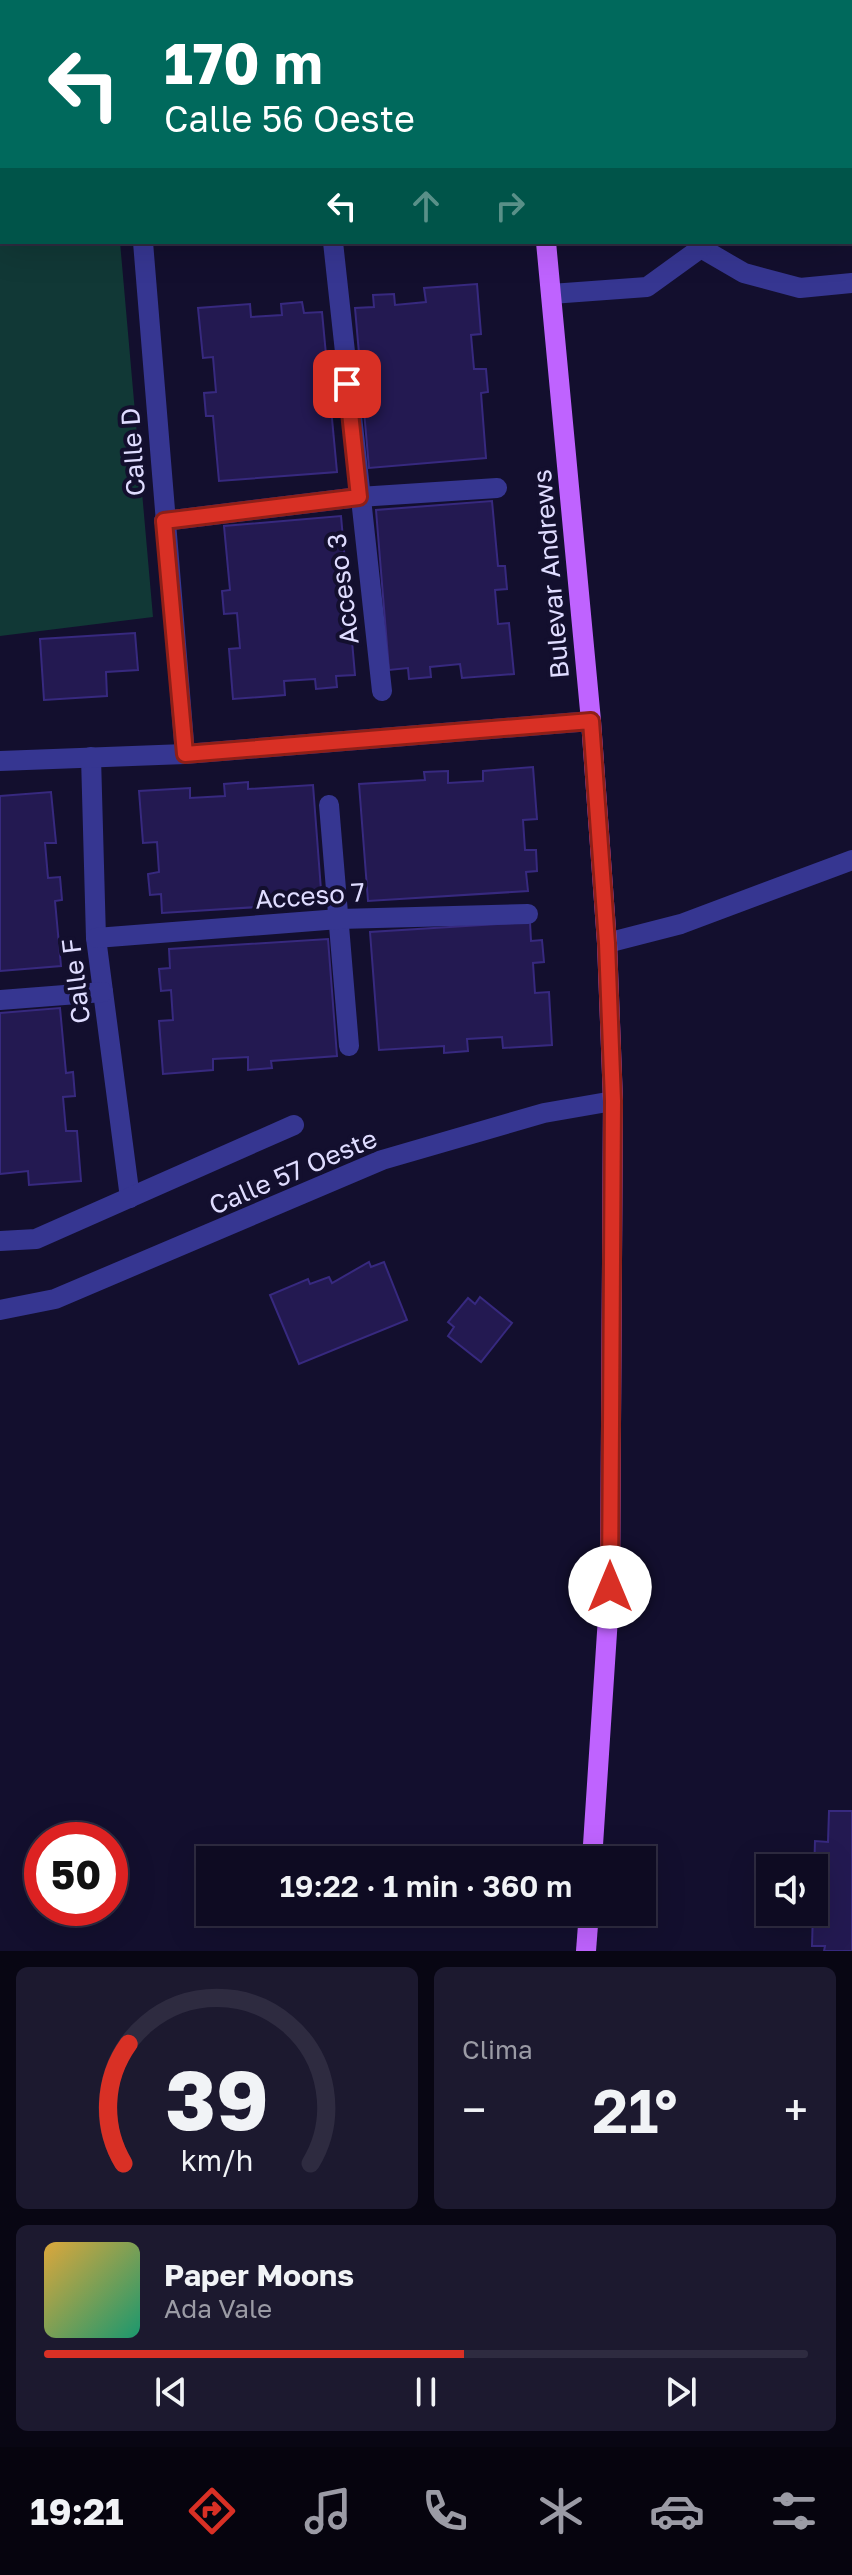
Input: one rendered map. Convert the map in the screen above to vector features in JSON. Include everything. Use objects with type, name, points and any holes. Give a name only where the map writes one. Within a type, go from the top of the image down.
[{"type":"main road","name":"Bulevar Andrews","points":[[546,244],[591,721],[607,943],[613,1101],[610,1587],[593,1846]]},
{"type":"main road","points":[[586,1951],[588,1926]]},
{"type":"street","name":"Calle D","points":[[143,244],[185,754]]},
{"type":"street","name":"Acceso 3","points":[[333,244],[382,691]]},
{"type":"street","points":[[551,294],[647,287],[702,245],[744,273],[800,288],[852,283]]},
{"type":"street","points":[[164,521],[359,497],[497,488]]},
{"type":"street","points":[[0,761],[185,754],[591,721]]},
{"type":"street","name":"Calle F","points":[[91,757],[96,938],[130,1198]]},
{"type":"street","points":[[329,805],[349,1046]]},
{"type":"street","points":[[607,943],[681,924],[852,860]]},
{"type":"street","name":"Acceso 7","points":[[96,938],[339,919],[528,914]]},
{"type":"street","points":[[0,1000],[103,992]]},
{"type":"street","name":"Calle 57 Oeste","points":[[0,1310],[55,1299],[382,1160],[544,1113],[613,1101]]},
{"type":"street","points":[[0,1241],[36,1239],[294,1125]]},
{"type":"green space","points":[[0,244],[120,244],[153,617],[0,636]]},
{"type":"building","points":[[477,284],[481,334],[471,335],[474,369],[486,369],[488,392],[481,393],[486,458],[369,468],[355,308],[374,307],[373,295],[394,294],[395,305],[426,302],[424,288]]},
{"type":"building","points":[[302,302],[304,313],[322,312],[337,472],[219,481],[213,416],[206,416],[204,393],[216,392],[213,357],[203,358],[198,308],[250,304],[251,317],[282,315],[281,304]]},
{"type":"building","points":[[492,501],[498,566],[505,566],[507,589],[495,590],[498,624],[509,623],[514,674],[462,678],[460,664],[430,667],[431,677],[409,679],[408,668],[389,670],[376,510]]},
{"type":"building","points":[[341,516],[355,675],[336,676],[337,687],[316,689],[315,679],[284,681],[285,695],[233,699],[229,649],[240,648],[237,613],[224,614],[222,591],[230,590],[224,526]]},
{"type":"building","points":[[135,633],[138,670],[106,672],[107,696],[44,700],[40,639]]},
{"type":"building","points":[[533,767],[537,819],[523,820],[525,850],[536,850],[537,871],[526,872],[528,891],[368,901],[359,784],[425,780],[424,772],[448,771],[448,783],[483,781],[483,771]]},
{"type":"building","points":[[248,782],[248,789],[313,785],[322,903],[162,913],[161,894],[150,895],[148,874],[159,872],[157,842],[143,843],[139,791],[190,788],[190,798],[225,796],[224,784]]},
{"type":"building","points":[[51,792],[56,843],[45,843],[48,878],[60,877],[62,900],[55,901],[61,966],[0,971],[0,796]]},
{"type":"building","points":[[530,922],[531,941],[542,940],[544,962],[533,963],[535,993],[549,992],[552,1045],[503,1048],[502,1037],[467,1039],[468,1051],[444,1053],[444,1046],[379,1050],[370,932]]},
{"type":"building","points":[[328,939],[337,1056],[271,1061],[272,1068],[248,1070],[248,1057],[213,1059],[213,1070],[163,1074],[159,1021],[173,1020],[171,990],[161,991],[159,969],[170,968],[169,949]]},
{"type":"building","points":[[60,1008],[66,1073],[73,1072],[75,1096],[63,1097],[66,1131],[77,1131],[81,1181],[29,1185],[28,1171],[0,1174],[0,1013]]},
{"type":"building","points":[[369,1262],[371,1267],[384,1262],[407,1320],[299,1364],[270,1295],[308,1279],[310,1284],[329,1277],[332,1283]]},
{"type":"building","points":[[480,1297],[512,1323],[481,1362],[448,1336],[454,1327],[448,1322],[468,1298],[475,1304]]},
{"type":"building","points":[[829,1811],[852,1811],[852,1951],[824,1951],[825,1946],[812,1946],[813,1926],[828,1926],[828,1854],[815,1854],[815,1841],[828,1842]]},
{"type":"route","points":[[347,384],[359,497],[164,521],[185,754],[591,721],[607,943],[613,1101],[610,1587]]}]
